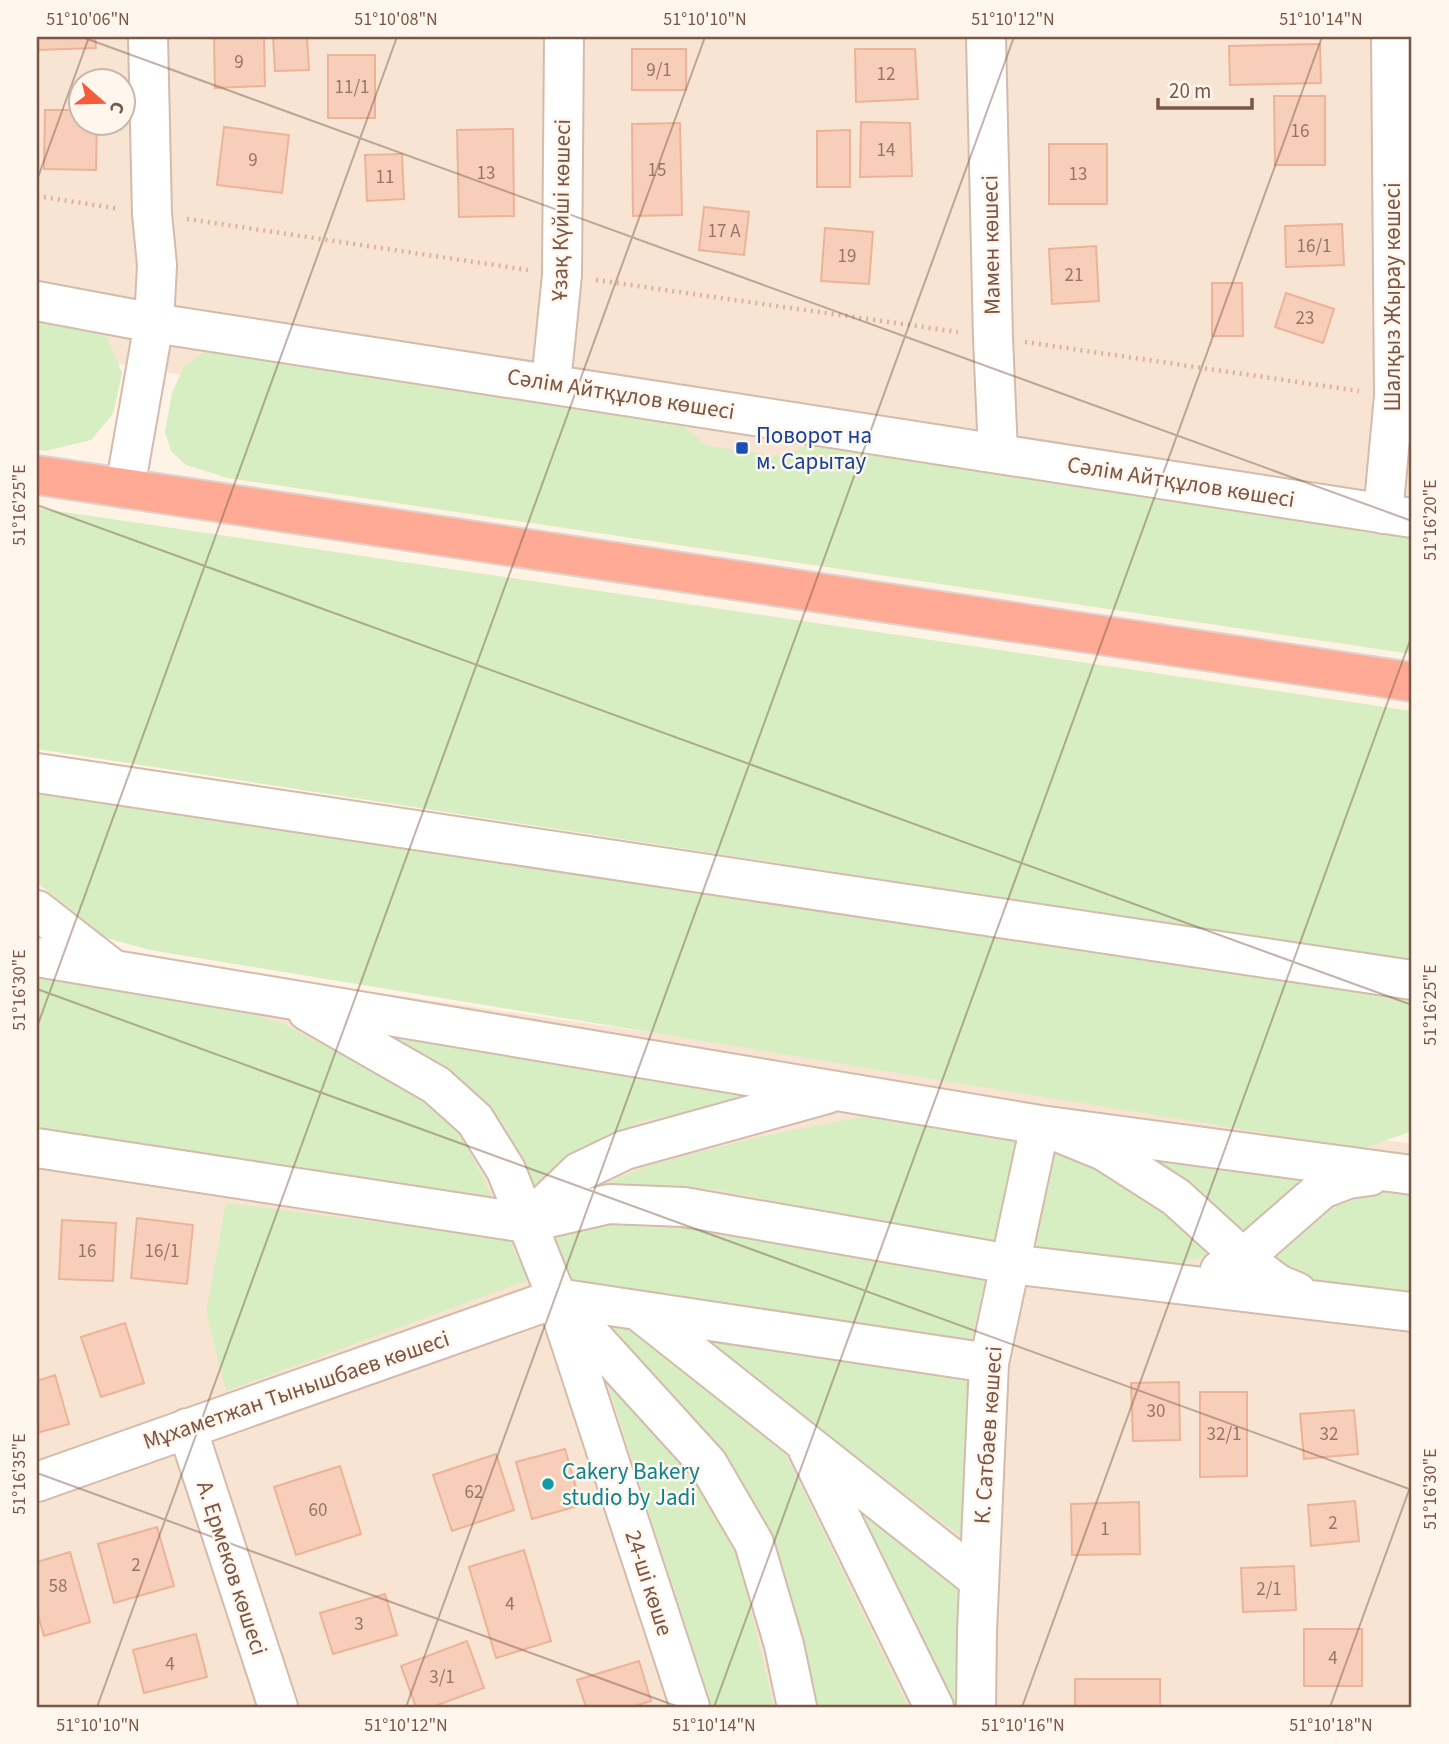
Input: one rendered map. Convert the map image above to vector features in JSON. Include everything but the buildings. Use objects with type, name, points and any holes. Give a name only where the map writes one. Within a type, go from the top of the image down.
[{"type":"highway","points":[[37,475],[1412,682]]},
{"type":"street","points":[[125,488],[154,323],[157,265],[152,214],[148,37]]},
{"type":"street","name":"Ұзақ Күйші көшесі","points":[[551,383],[562,275],[564,37]]},
{"type":"street","name":"Мамен көшесі","points":[[986,37],[998,453]]},
{"type":"street","name":"Шалқыз Жырау көшесі","points":[[1391,37],[1394,396],[1398,516]]},
{"type":"street","name":"Сәлім Айтқұлов көшесі","points":[[37,301],[154,323],[1398,516]]},
{"type":"street","points":[[37,773],[1412,980]]},
{"type":"street","points":[[37,910],[114,970]]},
{"type":"street","points":[[37,957],[1040,1125],[1330,1164],[1406,1165]]},
{"type":"street","name":"24-ші көше","points":[[284,998],[436,1084],[475,1120],[506,1170],[556,1298],[690,1707]]},
{"type":"street","points":[[526,1223],[579,1172],[625,1150],[838,1091]]},
{"type":"street","points":[[1040,1125],[1104,1151],[1176,1197],[1243,1258],[1278,1284],[1315,1300]]},
{"type":"street","name":"К. Сатбаев көшесі","points":[[976,1707],[989,1363],[1040,1125]]},
{"type":"street","points":[[37,1148],[526,1223],[609,1204],[684,1207],[1010,1264],[1412,1312]]},
{"type":"street","points":[[1167,1282],[1208,1276],[1243,1258],[1322,1189],[1348,1179],[1406,1165]]},
{"type":"street","points":[[556,1298],[989,1363]]},
{"type":"street","points":[[556,1298],[708,1464],[754,1543],[784,1645],[797,1707]]},
{"type":"street","name":"Мұхаметжан Тынышбаев көшесі","points":[[37,1482],[556,1298]]},
{"type":"street","points":[[639,1311],[979,1580]]},
{"type":"street","name":"А. Ермеков көшесі","points":[[187,1428],[278,1707]]},
{"type":"street","points":[[804,1442],[934,1707]]},
{"type":"path","points":[[37,196],[1394,396]]},
{"type":"shaded area","points":[[37,37],[1412,37],[1412,585],[37,350]]},
{"type":"shaded area","points":[[37,943],[1412,1144],[1412,1707],[37,1707]]},
{"type":"green space","points":[[37,320],[76,327],[107,337],[122,373],[113,414],[91,440],[45,451],[37,449]]},
{"type":"green space","points":[[234,349],[673,417],[707,446],[786,457],[815,440],[1412,528],[1412,654],[228,478],[186,465],[171,451],[165,432],[172,393],[184,366],[206,351]]},
{"type":"green space","points":[[37,508],[1412,711],[1412,961],[37,749]]},
{"type":"green space","points":[[37,791],[1412,996],[1412,1131],[1361,1149],[150,950],[106,938],[37,883]]},
{"type":"green space","points":[[37,977],[210,1004],[280,1022],[420,1096],[460,1132],[494,1200],[37,1131]]},
{"type":"green space","points":[[360,1027],[759,1097],[642,1121],[582,1151],[534,1197],[505,1124],[463,1085]]},
{"type":"green space","points":[[861,1117],[1016,1135],[995,1244],[717,1190],[645,1185],[585,1192],[650,1165],[754,1138]]},
{"type":"green space","points":[[1056,1145],[1134,1187],[1209,1254],[1178,1265],[1138,1264],[1033,1247]]},
{"type":"green space","points":[[1134,1153],[1307,1179],[1246,1234]]},
{"type":"green space","points":[[1379,1190],[1412,1194],[1412,1291],[1320,1281],[1291,1270],[1274,1257],[1342,1195]]},
{"type":"green space","points":[[226,1203],[509,1239],[528,1280],[226,1391],[206,1313]]},
{"type":"green space","points":[[601,1223],[690,1228],[986,1278],[970,1344],[567,1282],[552,1237]]},
{"type":"green space","points":[[593,1319],[627,1323],[786,1455],[908,1707],[815,1707],[776,1548],[747,1489]]},
{"type":"green space","points":[[692,1333],[969,1381],[966,1540]]},
{"type":"green space","points":[[603,1370],[709,1501],[740,1565],[774,1707],[712,1707]]},
{"type":"green space","points":[[856,1502],[959,1586],[958,1707],[953,1707]]},
{"type":"place","name":"Поворот на м. Сарытау","points":[[742,448]]},
{"type":"place","name":"Cakery Bakery studio by Jadi","points":[[548,1484]]}]
